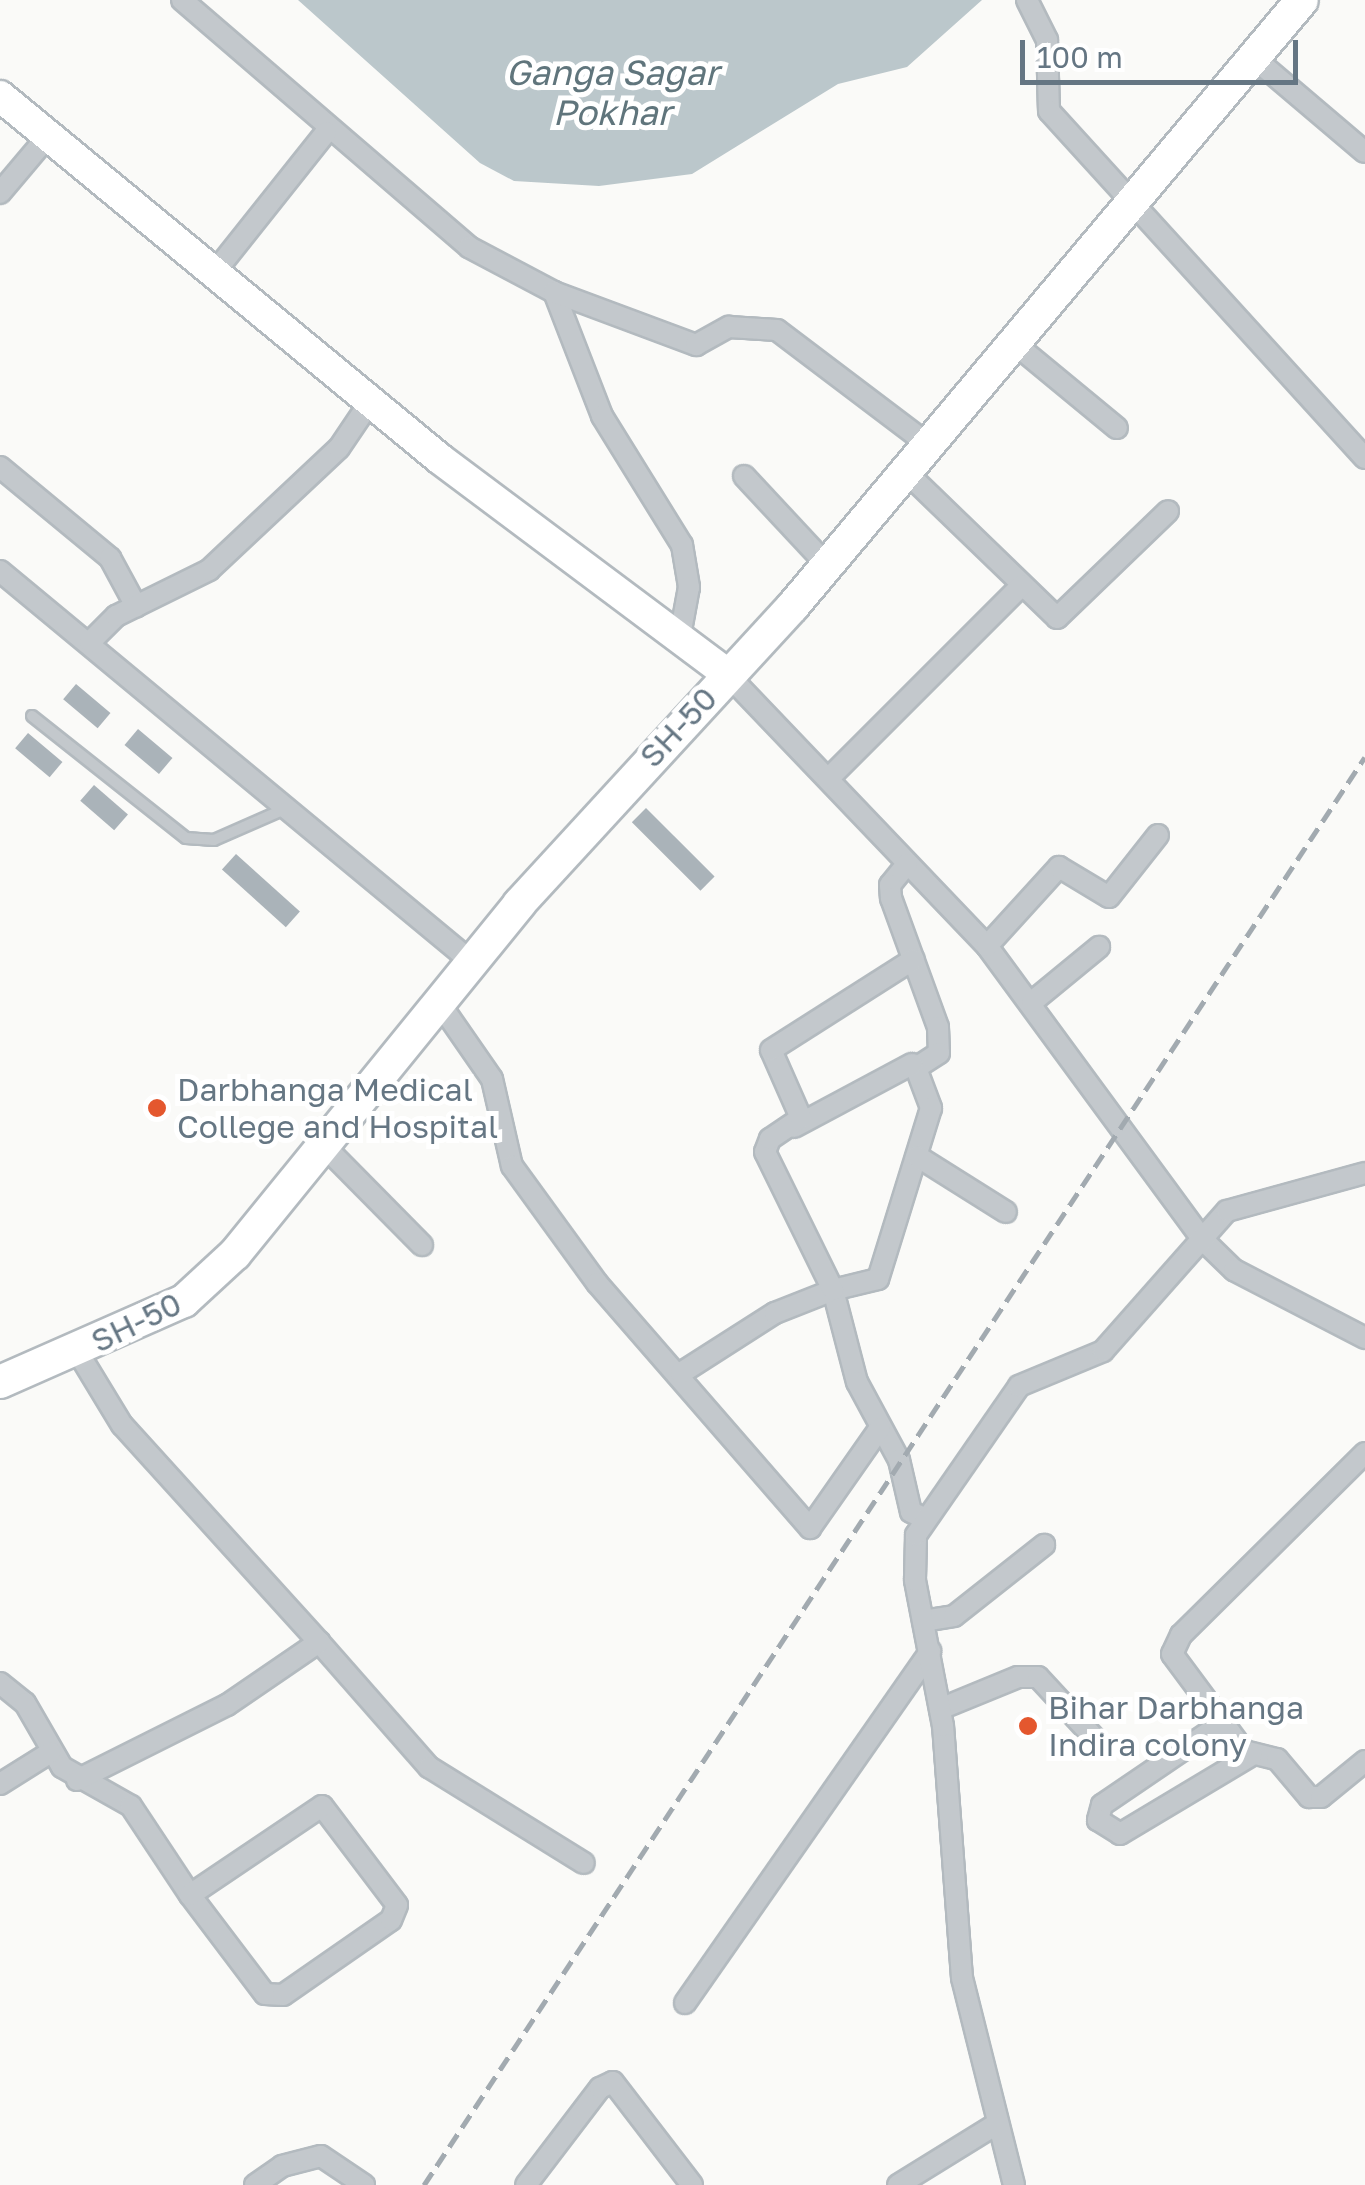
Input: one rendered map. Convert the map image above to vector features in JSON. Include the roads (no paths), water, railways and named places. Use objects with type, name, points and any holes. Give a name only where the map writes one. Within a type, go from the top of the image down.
[{"type":"main road","name":"SH-50","points":[[0,1382],[77,1350],[204,1286],[324,1147],[472,963],[828,565],[1302,0]]},
{"type":"street","points":[[182,0],[326,132],[469,246],[554,292],[696,345],[729,327],[778,330],[929,445]]},
{"type":"street","points":[[1027,0],[1047,40],[1049,111],[1365,458]]},
{"type":"street","points":[[1254,58],[1365,152]]},
{"type":"street","points":[[0,96],[370,402],[727,674],[987,946],[1032,1002],[1202,1239],[1234,1270],[1365,1338]]},
{"type":"street","points":[[214,273],[326,132]]},
{"type":"street","points":[[0,193],[48,136]]},
{"type":"street","points":[[554,292],[602,416],[685,555],[690,587],[680,636]]},
{"type":"street","points":[[1015,344],[1117,428]]},
{"type":"street","points":[[90,642],[136,606],[209,570],[338,448],[370,402]]},
{"type":"street","points":[[0,467],[110,558],[136,606]]},
{"type":"street","points":[[906,472],[1022,585],[1064,616],[1168,511]]},
{"type":"street","points":[[744,476],[828,565]]},
{"type":"street","points":[[0,571],[472,963]]},
{"type":"street","points":[[828,780],[1022,585]]},
{"type":"street","points":[[987,946],[1059,867],[1109,897],[1158,836]]},
{"type":"street","points":[[681,1373],[775,1313],[833,1290],[878,1279],[930,1108],[916,1068],[940,1049],[890,885],[907,864]]},
{"type":"street","points":[[1032,1002],[1099,946]]},
{"type":"street","points":[[792,1128],[801,1112],[771,1050],[914,959]]},
{"type":"street","points":[[440,1004],[492,1079],[512,1166],[596,1282],[681,1373],[810,1528],[880,1428]]},
{"type":"street","points":[[912,1064],[770,1139],[766,1152],[833,1290],[856,1382],[899,1460],[912,1512],[924,1518]]},
{"type":"street","points":[[324,1147],[422,1245]]},
{"type":"street","points":[[916,1156],[1006,1212]]},
{"type":"street","points":[[1014,2185],[994,2125],[962,1978],[940,1709],[912,1554],[924,1518],[1019,1386],[1103,1351],[1202,1239],[1242,1204],[1365,1174]]},
{"type":"street","points":[[77,1350],[122,1425],[429,1767],[584,1863]]},
{"type":"street","points":[[1365,1453],[1174,1645],[1174,1665],[1222,1724],[1252,1755],[1278,1760],[1315,1799],[1365,1761]]},
{"type":"street","points":[[923,1621],[954,1616],[1044,1545]]},
{"type":"street","points":[[77,1780],[227,1705],[319,1642]]},
{"type":"street","points":[[685,2003],[931,1650]]},
{"type":"street","points":[[940,1709],[1018,1677],[1038,1677],[1102,1746]]},
{"type":"street","points":[[0,1682],[24,1704],[51,1752],[77,1780],[131,1806],[190,1895],[274,1998],[391,1920],[397,1905],[322,1806],[190,1895]]},
{"type":"street","points":[[1222,1724],[1102,1805],[1098,1820],[1120,1834],[1252,1755]]},
{"type":"street","points":[[0,1784],[51,1752]]},
{"type":"street","points":[[526,2185],[600,2088],[612,2082],[692,2185]]},
{"type":"street","points":[[898,2185],[994,2125]]},
{"type":"street","points":[[254,2185],[292,2162],[320,2156],[364,2185]]},
{"type":"lane","points":[[32,716],[186,838],[214,840],[287,808]]},
{"type":"water","name":"Ganga Sagar Pokhar","points":[[298,0],[982,0],[907,67],[838,84],[692,174],[599,186],[514,181],[480,163]]},
{"type":"railway","points":[[424,2185],[1365,757]]},
{"type":"place","name":"Darbhanga Medical College and Hospital","points":[[157,1108]]},
{"type":"place","name":"Bihar Darbhanga Indira colony","points":[[1028,1726]]}]
